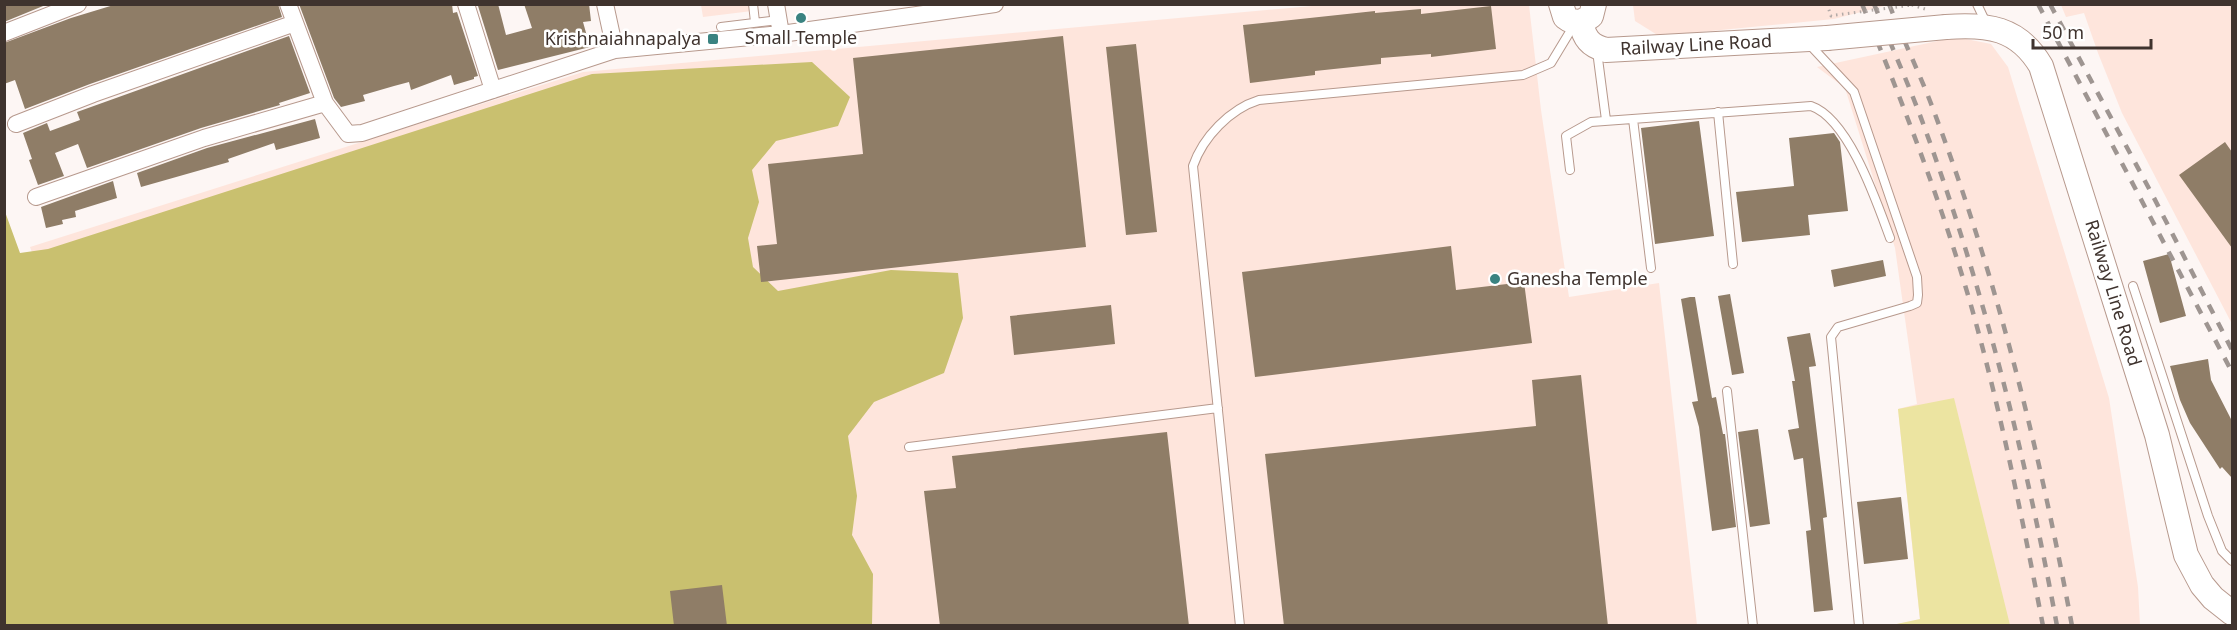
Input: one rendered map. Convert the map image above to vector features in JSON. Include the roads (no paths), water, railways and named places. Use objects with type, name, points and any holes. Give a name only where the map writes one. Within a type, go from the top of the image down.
[{"type":"main road","name":"Railway Line Road","points":[[1578,13],[1588,42],[1606,50],[1816,39],[1970,26],[1989,28],[2014,35],[2025,44],[2040,66],[2157,435],[2175,504],[2180,536],[2192,569],[2213,598],[2232,613]]},
{"type":"main road","points":[[2157,435],[2183,503],[2198,553],[2215,579],[2232,596]]},
{"type":"street","points":[[4,33],[78,4]]},
{"type":"street","points":[[288,4],[326,103],[348,134],[362,133],[615,50],[779,19],[995,4]]},
{"type":"street","points":[[466,4],[493,90]]},
{"type":"street","points":[[605,4],[615,50]]},
{"type":"street","points":[[16,124],[295,22]]},
{"type":"street","points":[[36,197],[204,138],[326,103]]},
{"type":"lane","points":[[753,4],[755,22]]},
{"type":"lane","points":[[1977,4],[1989,28]]},
{"type":"lane","points":[[1240,626],[1193,166],[1198,152],[1211,135],[1238,109],[1259,100],[1523,75],[1551,63],[1578,13]]},
{"type":"lane","points":[[721,27],[779,19]]},
{"type":"lane","points":[[1816,39],[1854,92],[1917,277],[1917,303],[1838,327],[1831,337],[1859,626]]},
{"type":"lane","points":[[1596,47],[1606,120]]},
{"type":"lane","points":[[1570,170],[1566,136],[1591,122],[1811,106],[1821,109],[1844,137],[1870,184],[1890,238]]},
{"type":"lane","points":[[1718,112],[1733,264]]},
{"type":"lane","points":[[1632,118],[1650,268]]},
{"type":"lane","points":[[2133,286],[2208,516],[2222,551],[2232,561]]},
{"type":"lane","points":[[1727,391],[1753,626]]},
{"type":"lane","points":[[909,447],[1218,408]]},
{"type":"railway","points":[[1862,4],[1922,158],[1950,236],[1974,316],[2003,431],[2043,626]]},
{"type":"railway","points":[[1874,4],[1924,126],[1984,311],[2017,436],[2057,626]]},
{"type":"railway","points":[[1889,4],[1930,101],[1995,295],[2030,426],[2072,626]]},
{"type":"railway","points":[[2038,4],[2232,372]]},
{"type":"railway","points":[[2050,4],[2232,350]]},
{"type":"place","name":"Small Temple","points":[[801,18]]},
{"type":"place","name":"Krishnaiahnapalya","points":[[713,39]]},
{"type":"place","name":"Ganesha Temple","points":[[1495,279]]}]
